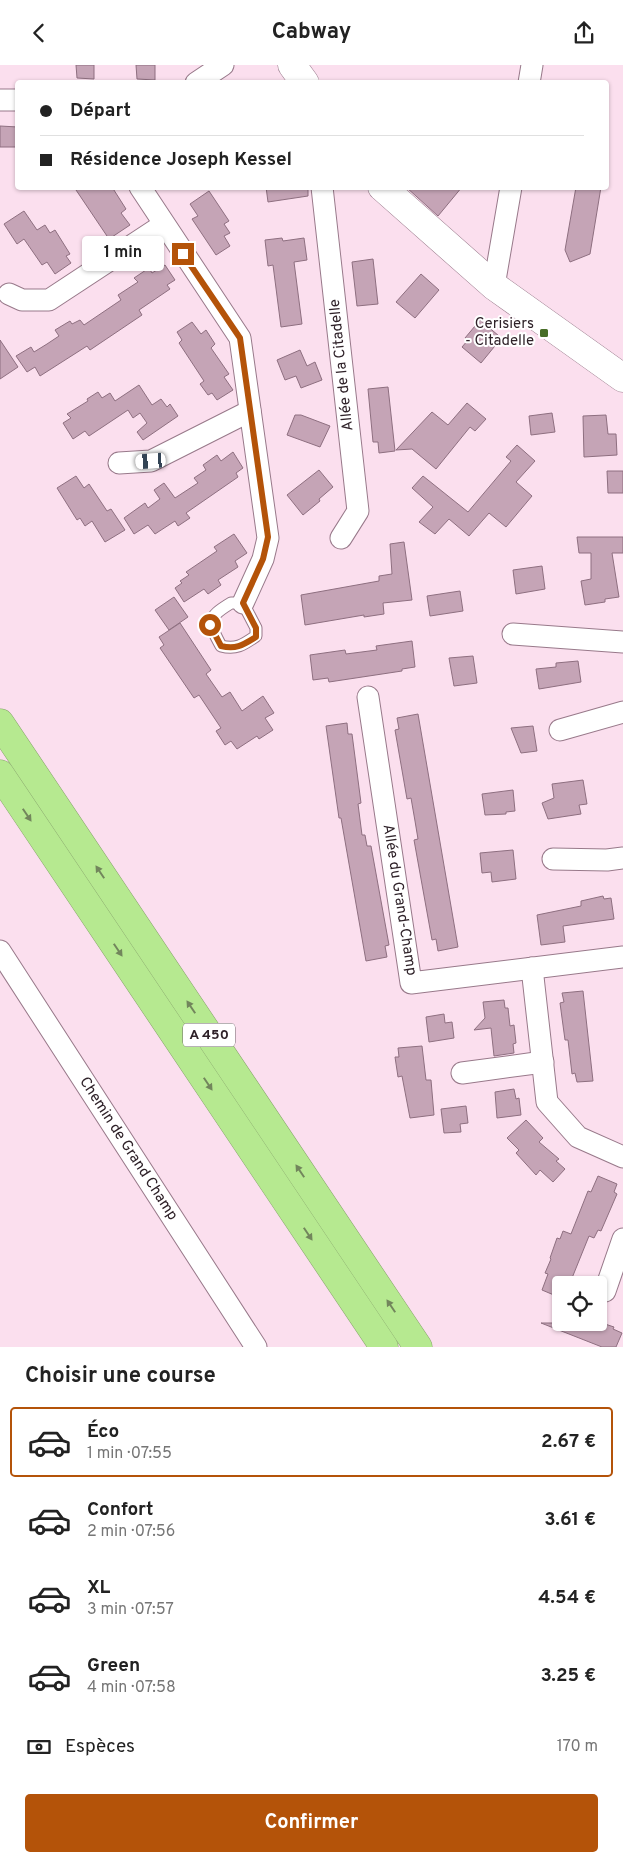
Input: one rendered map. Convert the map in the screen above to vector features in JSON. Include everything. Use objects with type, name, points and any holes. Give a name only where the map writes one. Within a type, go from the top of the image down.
[{"type":"highway","name":"A 450","points":[[0,723],[418,1347]]},
{"type":"highway","name":"A 450","points":[[0,774],[384,1347]]},
{"type":"street","points":[[200,80],[223,65]]},
{"type":"street","points":[[292,65],[303,80]]},
{"type":"street","points":[[530,80],[532,65]]},
{"type":"street","points":[[0,100],[15,100]]},
{"type":"street","points":[[142,190],[163,225],[240,338],[268,537],[263,559],[243,603]]},
{"type":"street","name":"Allée de la Citadelle","points":[[322,190],[358,511],[341,537]]},
{"type":"street","points":[[385,190],[494,287],[623,378]]},
{"type":"street","points":[[494,287],[510,190]]},
{"type":"street","points":[[9,294],[22,300],[49,300],[163,225]]},
{"type":"street","points":[[119,463],[151,461],[250,411]]},
{"type":"street","points":[[512,634],[623,641]]},
{"type":"street","name":"Allée du Grand-Champ","points":[[368,697],[411,983],[623,957]]},
{"type":"street","points":[[560,730],[623,712]]},
{"type":"street","points":[[553,859],[607,860],[623,858]]},
{"type":"street","name":"Chemin de Grand Champ","points":[[0,951],[256,1347]]},
{"type":"street","points":[[532,968],[548,1102],[578,1137],[623,1157]]},
{"type":"street","points":[[462,1073],[543,1063]]},
{"type":"street","points":[[607,1285],[623,1239]]},
{"type":"lane","points":[[231,603],[243,603],[256,628],[256,637],[239,647],[221,646],[210,625],[211,618],[217,611],[231,603]]},
{"type":"building","points":[[76,65],[94,65],[94,79],[77,78]]},
{"type":"building","points":[[136,65],[155,65],[155,80],[137,79]]},
{"type":"building","points":[[0,126],[15,127],[15,147],[0,147]]},
{"type":"building","points":[[76,190],[114,190],[126,209],[121,213],[130,225],[109,239]]},
{"type":"building","points":[[266,190],[308,190],[308,196],[268,202]]},
{"type":"building","points":[[409,190],[460,190],[438,216]]},
{"type":"building","points":[[575,190],[601,190],[590,254],[570,262],[565,250]]},
{"type":"building","points":[[209,191],[229,221],[224,224],[230,233],[224,236],[230,246],[216,255],[192,219],[198,216],[190,204]]},
{"type":"building","points":[[24,211],[37,230],[45,225],[50,233],[55,230],[70,254],[66,256],[71,263],[55,274],[47,262],[42,265],[24,239],[17,244],[4,224]]},
{"type":"building","points":[[282,238],[283,241],[304,238],[307,260],[294,262],[302,324],[281,327],[273,265],[268,266],[265,240]]},
{"type":"building","points":[[373,259],[378,304],[357,306],[352,262]]},
{"type":"building","points":[[165,265],[175,280],[167,285],[170,289],[139,310],[142,315],[90,350],[87,346],[40,376],[35,367],[27,372],[16,356],[31,347],[34,352],[47,344],[59,336],[55,330],[70,321],[72,324],[80,320],[84,325],[121,300],[118,295],[138,282],[134,278],[149,268],[152,273]]},
{"type":"building","points":[[421,274],[439,290],[415,318],[396,302]]},
{"type":"building","points":[[480,320],[499,336],[497,339],[499,341],[481,363],[462,347],[468,340],[465,338]]},
{"type":"building","points":[[192,322],[201,334],[206,330],[215,344],[211,348],[229,374],[224,377],[233,390],[217,400],[212,393],[208,395],[200,384],[204,381],[179,343],[182,340],[177,332]]},
{"type":"building","points":[[0,340],[18,367],[0,379]]},
{"type":"building","points":[[300,350],[307,366],[315,362],[322,380],[301,388],[296,376],[285,380],[277,360]]},
{"type":"building","points":[[139,385],[152,405],[161,399],[167,407],[170,404],[178,416],[143,440],[137,432],[147,423],[140,413],[133,418],[128,410],[89,436],[85,431],[73,439],[63,423],[71,418],[67,414],[88,401],[87,399],[98,392],[102,398],[110,393],[115,401]]},
{"type":"building","points":[[388,387],[395,451],[379,453],[378,442],[373,442],[368,389]]},
{"type":"building","points":[[467,403],[486,419],[475,431],[470,427],[436,469],[412,449],[396,450],[432,412],[448,425]]},
{"type":"building","points":[[552,413],[555,432],[531,435],[529,416]]},
{"type":"building","points":[[295,415],[301,415],[330,426],[320,447],[287,435]]},
{"type":"building","points":[[606,415],[608,434],[616,434],[617,455],[584,457],[583,416]]},
{"type":"building","points":[[517,445],[535,461],[516,482],[532,496],[506,527],[489,513],[469,536],[449,519],[435,534],[419,522],[433,507],[412,488],[423,476],[468,512],[511,461],[506,457]]},
{"type":"building","points":[[233,452],[243,468],[236,473],[238,477],[186,513],[190,518],[178,526],[175,521],[155,534],[148,525],[134,534],[124,518],[145,503],[148,508],[160,499],[154,490],[164,483],[175,498],[198,483],[194,478],[206,470],[203,465],[217,455],[221,461]]},
{"type":"building","points":[[319,470],[333,487],[303,515],[287,495]]},
{"type":"building","points":[[607,471],[623,471],[623,493],[608,493]]},
{"type":"building","points":[[76,476],[84,488],[89,484],[107,511],[111,509],[125,530],[105,542],[92,521],[85,526],[80,518],[77,520],[57,488]]},
{"type":"building","points":[[234,534],[247,553],[235,561],[238,567],[218,580],[221,585],[208,594],[204,589],[184,602],[175,588],[182,583],[180,581],[189,575],[186,572],[217,551],[214,547]]},
{"type":"building","points":[[577,537],[623,537],[623,553],[612,553],[619,597],[605,599],[605,602],[585,605],[581,581],[591,579],[591,553],[579,553]]},
{"type":"building","points":[[404,542],[412,600],[383,603],[384,614],[364,617],[364,615],[305,625],[301,595],[379,581],[379,576],[392,574],[390,544]]},
{"type":"building","points":[[542,566],[545,589],[516,594],[513,570]]},
{"type":"building","points":[[460,591],[463,611],[430,616],[427,596]]},
{"type":"building","points":[[174,597],[188,617],[169,630],[155,610]]},
{"type":"building","points":[[180,623],[211,670],[206,674],[222,697],[230,692],[242,711],[263,696],[274,713],[265,718],[273,730],[259,739],[257,736],[237,749],[231,741],[225,745],[216,731],[221,728],[199,695],[194,698],[160,648],[164,645],[159,637]]},
{"type":"building","points":[[412,641],[415,667],[402,669],[402,671],[329,682],[328,678],[313,680],[310,655],[345,650],[346,654],[377,650],[376,646]]},
{"type":"building","points":[[473,656],[477,683],[454,686],[449,658]]},
{"type":"building","points":[[578,661],[581,682],[539,689],[536,669],[556,667],[556,663]]},
{"type":"building","points":[[418,714],[458,947],[438,951],[436,939],[432,940],[414,840],[418,839],[411,798],[407,799],[395,730],[399,729],[397,718]]},
{"type":"building","points":[[347,723],[348,734],[352,734],[361,803],[358,804],[362,835],[365,835],[367,846],[371,846],[389,945],[385,946],[387,957],[366,961],[341,818],[339,818],[326,726]]},
{"type":"building","points":[[533,726],[537,751],[521,753],[511,728]]},
{"type":"building","points":[[583,780],[587,804],[579,805],[581,814],[548,819],[542,803],[554,798],[552,784]]},
{"type":"building","points":[[513,790],[515,811],[506,812],[506,814],[485,815],[482,794]]},
{"type":"building","points":[[513,850],[516,879],[492,882],[491,872],[482,873],[480,853]]},
{"type":"building","points":[[603,896],[604,899],[611,898],[614,919],[563,926],[565,942],[541,945],[537,915],[581,906],[581,901]]},
{"type":"building","points":[[583,991],[593,1081],[577,1082],[575,1073],[572,1074],[568,1040],[565,1040],[560,1003],[564,1002],[562,993]]},
{"type":"building","points":[[504,1000],[505,1008],[508,1008],[510,1026],[514,1025],[516,1043],[513,1044],[514,1053],[494,1056],[491,1028],[474,1030],[485,1018],[483,1002]]},
{"type":"building","points":[[444,1014],[445,1023],[452,1022],[454,1038],[429,1042],[426,1017]]},
{"type":"building","points":[[422,1046],[426,1080],[431,1080],[434,1115],[410,1118],[402,1076],[398,1077],[395,1057],[399,1057],[398,1048]]},
{"type":"building","points":[[514,1089],[516,1099],[519,1098],[521,1115],[497,1118],[495,1092]]},
{"type":"building","points":[[466,1106],[468,1123],[460,1124],[461,1132],[444,1133],[441,1109]]},
{"type":"building","points":[[526,1120],[543,1138],[539,1142],[559,1159],[556,1161],[565,1169],[553,1182],[540,1170],[536,1175],[516,1153],[519,1150],[507,1138]]},
{"type":"building","points":[[598,1176],[617,1184],[614,1192],[617,1194],[601,1231],[598,1230],[594,1238],[589,1236],[573,1276],[552,1276],[552,1294],[542,1290],[548,1274],[545,1273],[557,1238],[560,1239],[563,1231],[571,1234],[588,1191],[591,1192]]},
{"type":"building","points":[[541,1323],[552,1323],[552,1327]]},
{"type":"building","points":[[607,1325],[622,1333],[616,1347],[602,1347],[561,1331],[607,1331]]},
{"type":"place","name":"Cerisiers - Citadelle","points":[[544,333]]},
{"type":"route","points":[[183,254],[240,338],[268,537],[263,559],[243,603],[256,628],[256,637],[239,647],[221,646],[210,625]]}]
